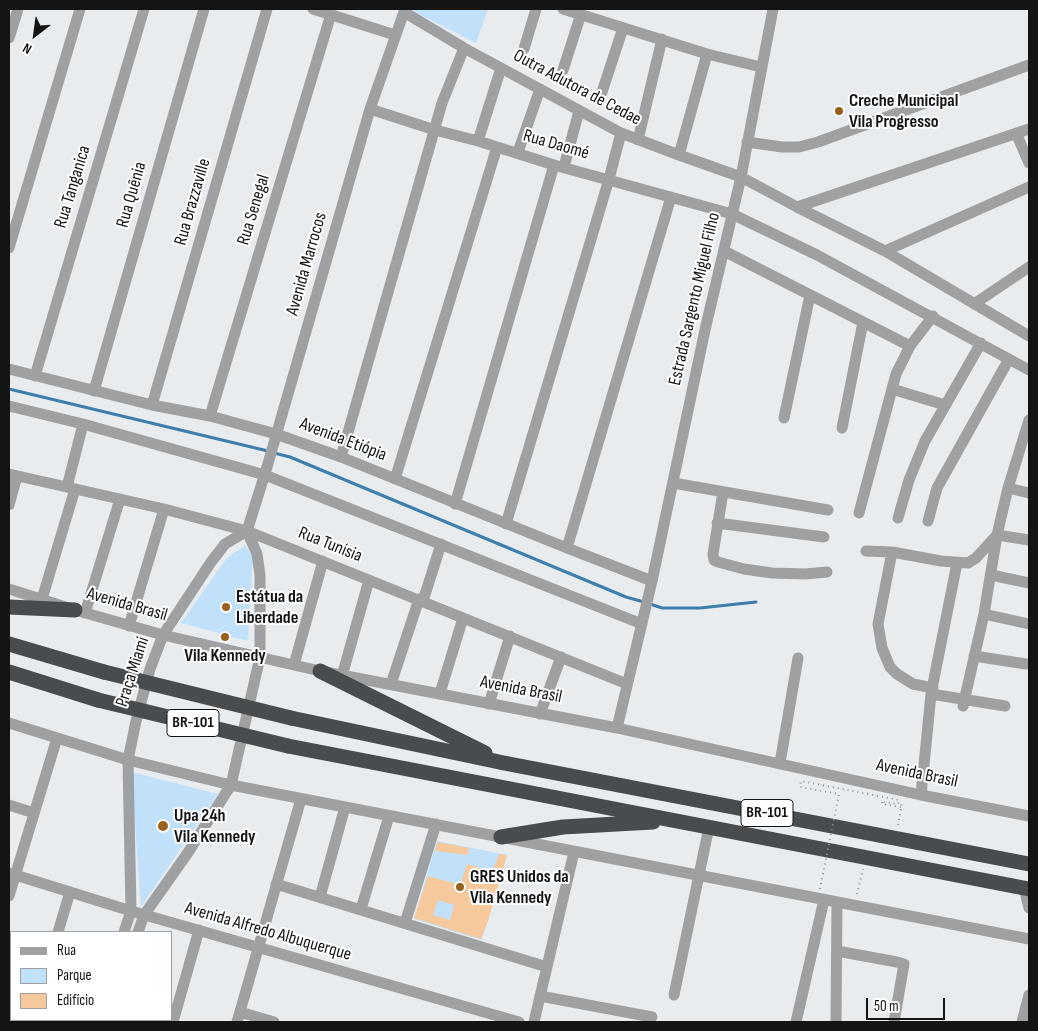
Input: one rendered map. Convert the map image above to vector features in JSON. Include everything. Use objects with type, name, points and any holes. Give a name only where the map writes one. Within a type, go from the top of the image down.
[{"type":"highway","points":[[9,607],[80,612]]},
{"type":"highway","name":"BR-101","points":[[9,644],[104,672],[291,718],[504,763],[1029,864]]},
{"type":"highway","points":[[320,671],[504,763]]},
{"type":"highway","name":"BR-101","points":[[9,672],[98,700],[288,746],[1027,889]]},
{"type":"highway","points":[[501,837],[562,827],[680,821]]},
{"type":"street","points":[[9,38],[18,9]]},
{"type":"street","points":[[9,248],[80,9]]},
{"type":"street","name":"Rua Tanganica","points":[[35,376],[144,9]]},
{"type":"street","name":"Rua Quênia","points":[[94,391],[204,9]]},
{"type":"street","name":"Rua Brazzaville","points":[[152,405],[267,9]]},
{"type":"street","points":[[313,9],[395,35]]},
{"type":"street","points":[[524,49],[536,9]]},
{"type":"street","points":[[563,9],[707,54],[761,67]]},
{"type":"street","name":"Estrada Sargento Miguel Filho","points":[[642,624],[705,330],[741,177],[770,10]]},
{"type":"street","name":"Avenida Marrocos","points":[[247,531],[370,108],[404,11]]},
{"type":"street","name":"Outra Adutora de Cedae","points":[[404,11],[464,48],[621,133],[741,177],[885,251],[1029,336]]},
{"type":"street","name":"Rua Senegal","points":[[210,416],[331,14]]},
{"type":"street","points":[[563,70],[581,14]]},
{"type":"street","points":[[602,92],[622,28]]},
{"type":"street","points":[[638,140],[662,39]]},
{"type":"street","points":[[341,457],[442,103],[464,48]]},
{"type":"street","points":[[679,155],[707,54]]},
{"type":"street","points":[[747,142],[782,147],[799,147],[1029,65]]},
{"type":"street","points":[[478,141],[501,68]]},
{"type":"street","points":[[518,152],[540,89]]},
{"type":"street","name":"Rua Daomé","points":[[370,108],[435,130],[732,214],[817,255],[933,316],[1029,370]]},
{"type":"street","points":[[455,504],[559,166],[579,111]]},
{"type":"street","points":[[797,207],[1029,129]]},
{"type":"street","points":[[506,524],[621,133]]},
{"type":"street","points":[[1016,133],[1029,163]]},
{"type":"street","points":[[395,479],[498,147]]},
{"type":"street","points":[[885,251],[1029,187]]},
{"type":"street","points":[[567,548],[670,197]]},
{"type":"street","points":[[724,251],[910,346]]},
{"type":"street","points":[[974,304],[1029,267]]},
{"type":"street","points":[[784,418],[810,294]]},
{"type":"street","points":[[859,513],[892,389],[902,361],[910,346],[933,316]]},
{"type":"street","points":[[842,428],[863,322]]},
{"type":"street","points":[[898,518],[909,480],[925,441],[981,343]]},
{"type":"street","points":[[928,521],[937,488],[1009,360]]},
{"type":"street","name":"Avenida Etiópia","points":[[9,370],[152,405],[210,416],[275,438],[341,457],[652,581]]},
{"type":"street","points":[[892,389],[946,405]]},
{"type":"street","points":[[9,406],[266,471],[441,544],[642,624],[617,728]]},
{"type":"street","points":[[964,703],[984,614],[997,534],[1008,488],[1024,452],[1029,420]]},
{"type":"street","points":[[42,599],[71,488],[83,424]]},
{"type":"street","points":[[9,505],[13,475]]},
{"type":"street","name":"Rua Tunísia","points":[[13,475],[164,509],[247,531],[627,684]]},
{"type":"street","points":[[673,483],[828,510]]},
{"type":"street","points":[[1008,488],[1029,493]]},
{"type":"street","points":[[723,492],[717,523],[714,560],[744,569],[772,573],[805,574],[827,572]]},
{"type":"street","points":[[80,612],[120,499]]},
{"type":"street","points":[[129,626],[164,509]]},
{"type":"street","points":[[717,523],[824,537]]},
{"type":"street","points":[[138,931],[144,915],[187,854],[231,785],[260,657],[260,575],[257,554],[247,531]]},
{"type":"street","name":"Praça Miami","points":[[124,931],[131,911],[128,760],[150,669],[163,635],[211,562],[225,544],[247,531]]},
{"type":"street","points":[[997,534],[1029,540]]},
{"type":"street","points":[[866,551],[892,552],[956,563],[968,563],[976,558],[997,534]]},
{"type":"street","points":[[391,684],[441,544]]},
{"type":"street","points":[[892,552],[878,624],[882,648],[890,668],[913,684],[964,703],[1005,706]]},
{"type":"street","points":[[294,665],[323,561]]},
{"type":"street","points":[[921,795],[932,691],[956,563]]},
{"type":"street","points":[[991,575],[1029,583]]},
{"type":"street","points":[[342,676],[370,580]]},
{"type":"street","name":"Avenida Brasil","points":[[9,589],[80,612],[163,635],[342,676],[440,693],[617,728],[906,792],[1029,816]]},
{"type":"street","points":[[984,614],[1029,624]]},
{"type":"street","points":[[440,693],[463,618]]},
{"type":"street","points":[[489,704],[510,636]]},
{"type":"street","points":[[974,656],[1026,664]]},
{"type":"street","points":[[540,714],[561,657]]},
{"type":"street","points":[[780,763],[798,658]]},
{"type":"street","points":[[9,724],[128,760],[231,785],[700,876],[822,894],[837,902],[1029,939]]},
{"type":"street","points":[[9,896],[12,874],[34,813],[57,738]]},
{"type":"street","points":[[274,1022],[238,1017],[301,798]]},
{"type":"street","points":[[9,805],[34,813]]},
{"type":"street","points":[[320,897],[345,808]]},
{"type":"street","points":[[361,909],[389,816]]},
{"type":"street","points":[[405,924],[436,824]]},
{"type":"street","points":[[674,995],[709,827]]},
{"type":"street","points":[[534,1022],[574,852]]},
{"type":"street","name":"Avenida Alfredo Albuquerque","points":[[12,874],[144,915],[519,1022]]},
{"type":"street","points":[[276,884],[547,967]]},
{"type":"street","points":[[1027,889],[1029,908]]},
{"type":"street","points":[[58,931],[70,892]]},
{"type":"street","points":[[796,1022],[822,894]]},
{"type":"street","points":[[836,1022],[837,902]]},
{"type":"street","points":[[173,1022],[199,930]]},
{"type":"street","points":[[838,951],[897,962],[904,966],[894,1022]]},
{"type":"street","points":[[1022,1022],[1029,995]]},
{"type":"street","points":[[540,996],[652,1018]]},
{"type":"path","points":[[822,894],[839,794],[800,787],[801,782],[899,800],[898,804],[882,802],[882,804],[901,807]]},
{"type":"path","points":[[895,837],[906,792]]},
{"type":"path","points":[[855,905],[866,858]]},
{"type":"green space","points":[[411,9],[488,9],[476,43]]},
{"type":"green space","points":[[245,545],[253,558],[248,641],[181,623],[226,559]]},
{"type":"green space","points":[[132,772],[218,794],[141,907],[132,780]]},
{"type":"green space","name":"GRES Unidos da Vila Kennedy","points":[[437,841],[507,855],[482,940],[414,919]]},
{"type":"building","points":[[438,842],[469,848],[468,855],[435,851]]},
{"type":"building","name":"GRES Unidos da Vila Kennedy","points":[[499,854],[507,855],[481,939],[414,918],[428,876],[460,885],[467,864],[492,872]],"holes":[[[438,900],[454,905],[450,920],[433,915]]]},
{"type":"waterway","points":[[9,389],[268,451]]},
{"type":"waterway","points":[[274,453],[290,457],[626,597],[644,602]]},
{"type":"waterway","points":[[650,604],[662,608],[700,608],[756,602]]},
{"type":"place","name":"Creche Municipal Vila Progresso","points":[[839,111]]},
{"type":"place","name":"Estátua da Liberdade","points":[[226,607]]},
{"type":"place","name":"Vila Kennedy","points":[[225,637]]},
{"type":"place","name":"Upa 24h Vila Kennedy","points":[[163,826]]},
{"type":"place","name":"GRES Unidos da Vila Kennedy","points":[[460,887]]}]
